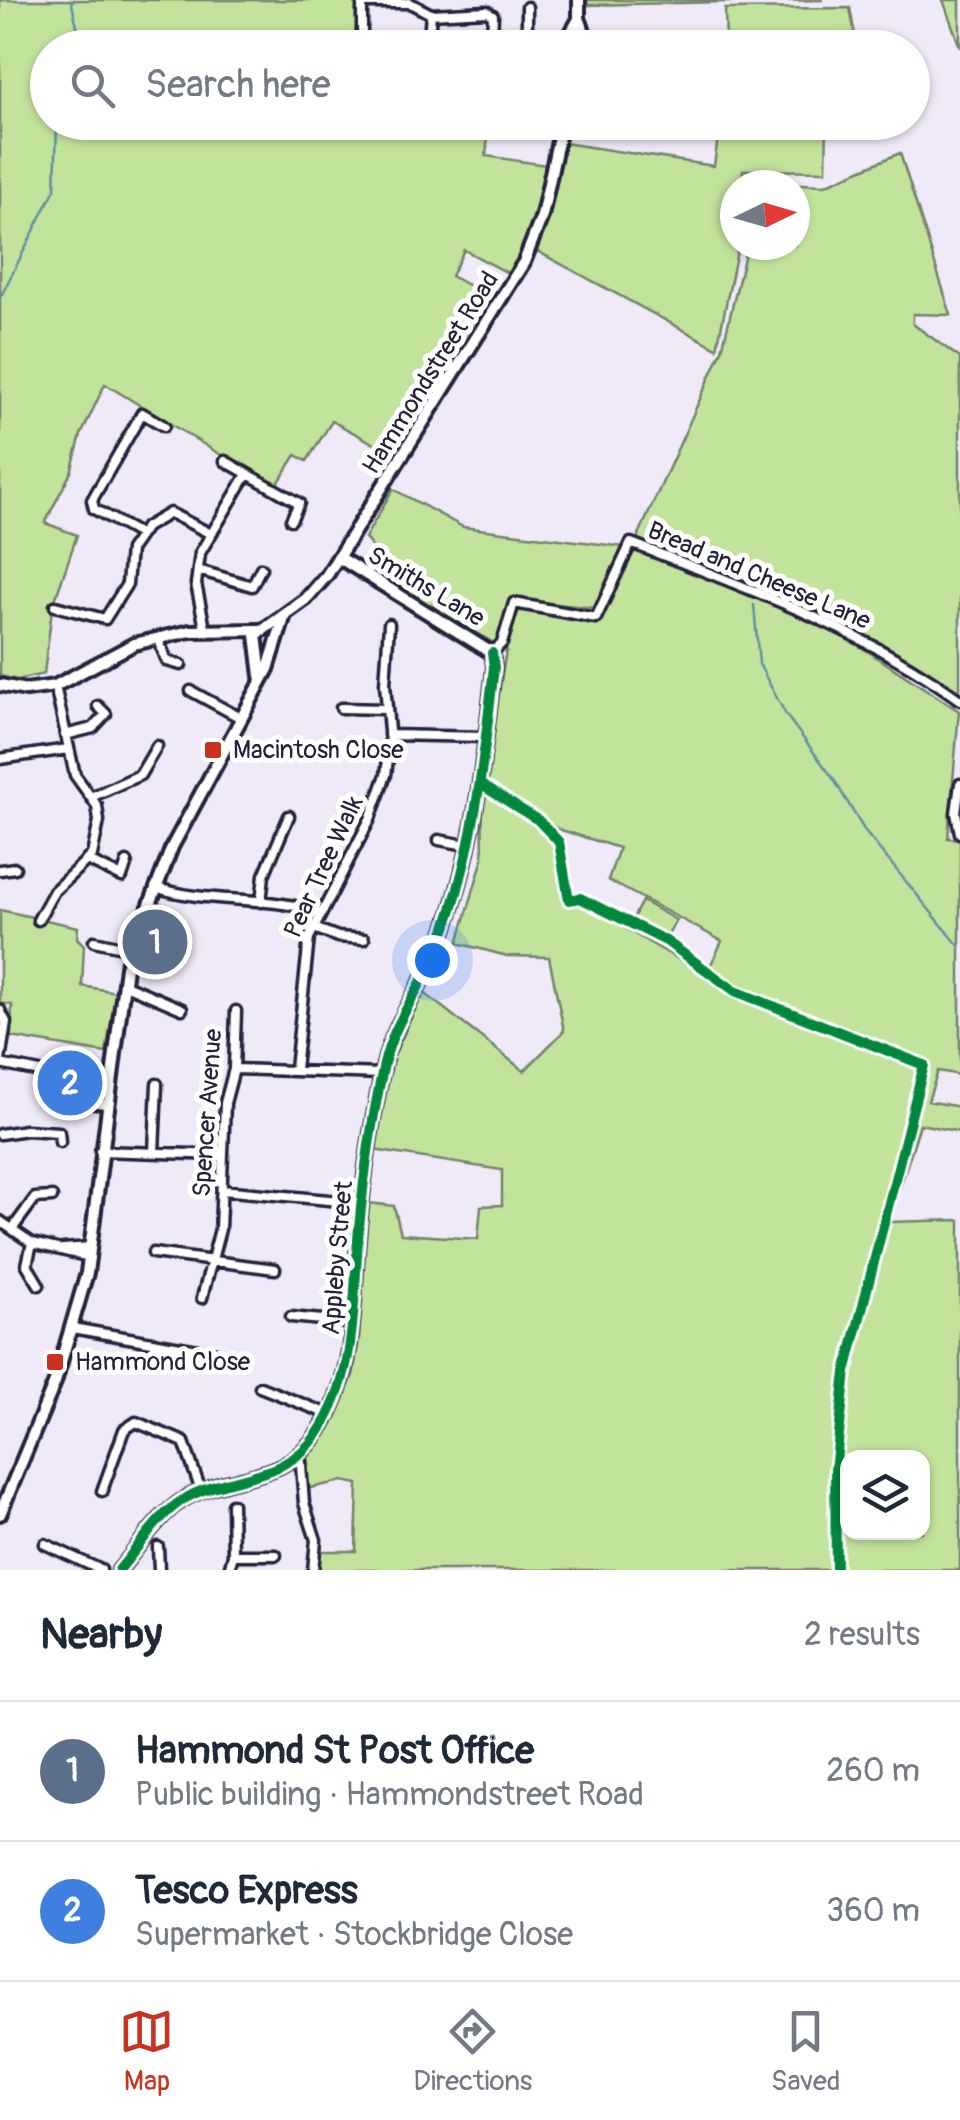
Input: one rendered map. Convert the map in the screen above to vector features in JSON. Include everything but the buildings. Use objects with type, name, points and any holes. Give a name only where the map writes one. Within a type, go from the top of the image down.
[{"type":"street","points":[[470,0],[471,11]]},
{"type":"street","points":[[579,0],[579,18],[584,30]]},
{"type":"street","points":[[362,30],[362,2],[410,3],[431,14],[491,12],[493,30]]},
{"type":"street","points":[[527,7],[527,30]]},
{"type":"street","points":[[430,30],[431,14]]},
{"type":"street","points":[[572,30],[579,18]]},
{"type":"street","name":"Hammondstreet Road","points":[[263,630],[284,618],[315,590],[338,558],[524,262],[542,216],[558,140]]},
{"type":"street","points":[[138,534],[94,509],[92,500],[142,413],[164,426]]},
{"type":"street","points":[[224,461],[298,503],[291,520]]},
{"type":"street","points":[[205,628],[198,570],[200,553],[246,476]]},
{"type":"street","points":[[55,606],[105,620],[127,584],[129,554],[138,534],[170,513],[210,534]]},
{"type":"street","name":"Bread and Cheese Lane","points":[[492,653],[502,642],[514,603],[596,618],[631,543],[756,592],[880,648],[960,700]]},
{"type":"street","name":"Smiths Lane","points":[[338,558],[492,653]]},
{"type":"street","points":[[198,570],[252,586],[261,568]]},
{"type":"street","name":"Hammondstreet Road","points":[[0,1514],[46,1405],[72,1328],[91,1252],[122,984],[132,949],[155,887],[261,676],[284,618]]},
{"type":"street","name":"Pear Tree Walk","points":[[295,1069],[306,948],[382,789],[389,735],[386,709],[390,624]]},
{"type":"street","points":[[0,685],[26,690],[54,686],[134,644],[205,628],[263,630],[277,642],[270,652],[257,648],[234,631]]},
{"type":"street","points":[[261,676],[257,648],[263,630]]},
{"type":"street","points":[[158,638],[164,656],[180,665]]},
{"type":"street","name":"Appleby Street","points":[[300,1454],[328,1414],[348,1364],[361,1204],[382,1074],[394,1036],[443,937],[466,846],[486,737],[492,653]]},
{"type":"street","points":[[38,920],[60,884],[89,861],[99,821],[91,797],[78,780],[54,686]]},
{"type":"street","points":[[191,692],[239,717]]},
{"type":"street","points":[[65,735],[100,723],[106,714],[98,706]]},
{"type":"street","points":[[340,708],[386,709]]},
{"type":"street","points":[[389,735],[486,737]]},
{"type":"street","points":[[91,797],[140,774],[156,746]]},
{"type":"street","points":[[0,760],[68,749]]},
{"type":"street","points":[[960,784],[956,813],[960,833]]},
{"type":"street","points":[[261,902],[264,875],[289,816]]},
{"type":"street","points":[[439,840],[466,846]]},
{"type":"street","points":[[89,861],[122,877],[127,862]]},
{"type":"street","points":[[0,870],[15,868]]},
{"type":"street","points":[[155,887],[186,896],[292,904],[320,913]]},
{"type":"street","points":[[314,928],[338,937],[364,939]]},
{"type":"street","points":[[94,941],[132,949]]},
{"type":"street","points":[[122,984],[182,1009]]},
{"type":"street","points":[[1,1011],[6,1028],[0,1063],[40,1072]]},
{"type":"street","name":"Spencer Avenue","points":[[202,1298],[221,1218],[225,1103],[234,1069],[236,1011]]},
{"type":"street","points":[[234,1069],[382,1074]]},
{"type":"street","points":[[154,1152],[156,1084]]},
{"type":"street","points":[[59,1098],[106,1104]]},
{"type":"street","points":[[0,1134],[26,1130],[58,1132],[60,1142]]},
{"type":"street","points":[[100,1151],[222,1156]]},
{"type":"street","points":[[222,1190],[361,1204]]},
{"type":"street","points":[[13,1228],[34,1198],[52,1198]]},
{"type":"street","points":[[0,1221],[32,1243],[91,1252]]},
{"type":"street","points":[[32,1243],[27,1264],[38,1285]]},
{"type":"street","points":[[153,1254],[275,1269]]},
{"type":"street","points":[[291,1317],[354,1323]]},
{"type":"street","points":[[72,1328],[215,1353]]},
{"type":"street","points":[[260,1387],[328,1414]]},
{"type":"street","points":[[102,1492],[124,1430],[136,1422],[184,1442],[201,1491]]},
{"type":"street","points":[[119,1570],[176,1504],[201,1491],[261,1476],[300,1454],[304,1503],[316,1540],[313,1570]]},
{"type":"street","points":[[229,1570],[234,1555],[232,1504]]},
{"type":"street","points":[[45,1544],[101,1570]]},
{"type":"street","points":[[158,1547],[159,1570]]},
{"type":"street","points":[[234,1555],[276,1555]]},
{"type":"street","points":[[159,1558],[170,1558]]},
{"type":"green space","points":[[0,0],[359,0],[358,30],[30,30],[30,140],[488,140],[486,156],[546,165],[528,239],[510,274],[464,250],[451,276],[494,299],[395,455],[332,421],[307,461],[296,455],[275,488],[105,384],[81,435],[71,472],[45,523],[77,535],[52,609],[44,674],[17,680],[0,676]]},
{"type":"green space","points":[[587,0],[823,0],[587,5]]},
{"type":"green space","points":[[943,0],[960,0],[960,47]]},
{"type":"green space","points":[[850,8],[854,30],[726,30],[725,9]]},
{"type":"green space","points":[[718,140],[827,140],[826,171],[720,170],[720,260],[735,260],[717,348],[537,251],[564,143],[714,166]]},
{"type":"green space","points":[[900,153],[951,315],[913,314],[913,324],[960,358],[960,694],[814,609],[637,539],[722,350],[743,260],[810,260],[810,184],[825,185]]},
{"type":"green space","points":[[393,489],[463,527],[625,547],[595,608],[509,599],[496,644],[370,574],[373,549],[365,538]]},
{"type":"green space","points":[[631,552],[646,552],[832,628],[959,711],[948,838],[960,839],[960,1075],[938,1071],[928,1101],[960,1107],[960,1132],[920,1124],[889,1222],[960,1220],[960,1570],[318,1570],[321,1551],[356,1551],[358,1484],[343,1481],[306,1489],[309,1452],[336,1413],[353,1376],[367,1203],[394,1206],[401,1234],[478,1239],[481,1206],[502,1205],[502,1170],[373,1150],[386,1073],[423,992],[524,1071],[564,1031],[549,957],[507,956],[458,943],[483,858],[482,793],[488,791],[556,842],[563,893],[706,975],[722,941],[608,880],[619,848],[558,829],[485,779],[513,608],[600,621]]},
{"type":"green space","points":[[642,901],[676,920],[666,939],[632,920]]},
{"type":"green space","points":[[0,910],[78,927],[77,938],[84,945],[82,986],[116,992],[106,1053],[11,1037],[12,1005],[0,1003]]},
{"type":"waterway","points":[[71,0],[78,30]]},
{"type":"waterway","points":[[0,298],[55,189],[56,140]]},
{"type":"waterway","points":[[754,605],[759,664],[786,715],[833,778],[866,833],[960,947]]},
{"type":"cycle path","points":[[119,1570],[176,1504],[203,1490],[274,1469],[305,1449],[318,1433],[341,1385],[351,1334],[363,1187],[384,1064],[395,1032],[441,941],[462,874],[482,771],[494,667],[492,653]]},
{"type":"cycle path","points":[[480,784],[538,820],[559,842],[569,900],[580,898],[666,941],[735,991],[924,1065],[846,1372],[835,1470],[836,1570]]},
{"type":"place","name":"Macintosh Close","points":[[213,750]]},
{"type":"place","name":"Hammond St Post Office","points":[[155,942]]},
{"type":"place","name":"Tesco Express","points":[[70,1083]]},
{"type":"place","name":"Hammond Close","points":[[55,1362]]}]
